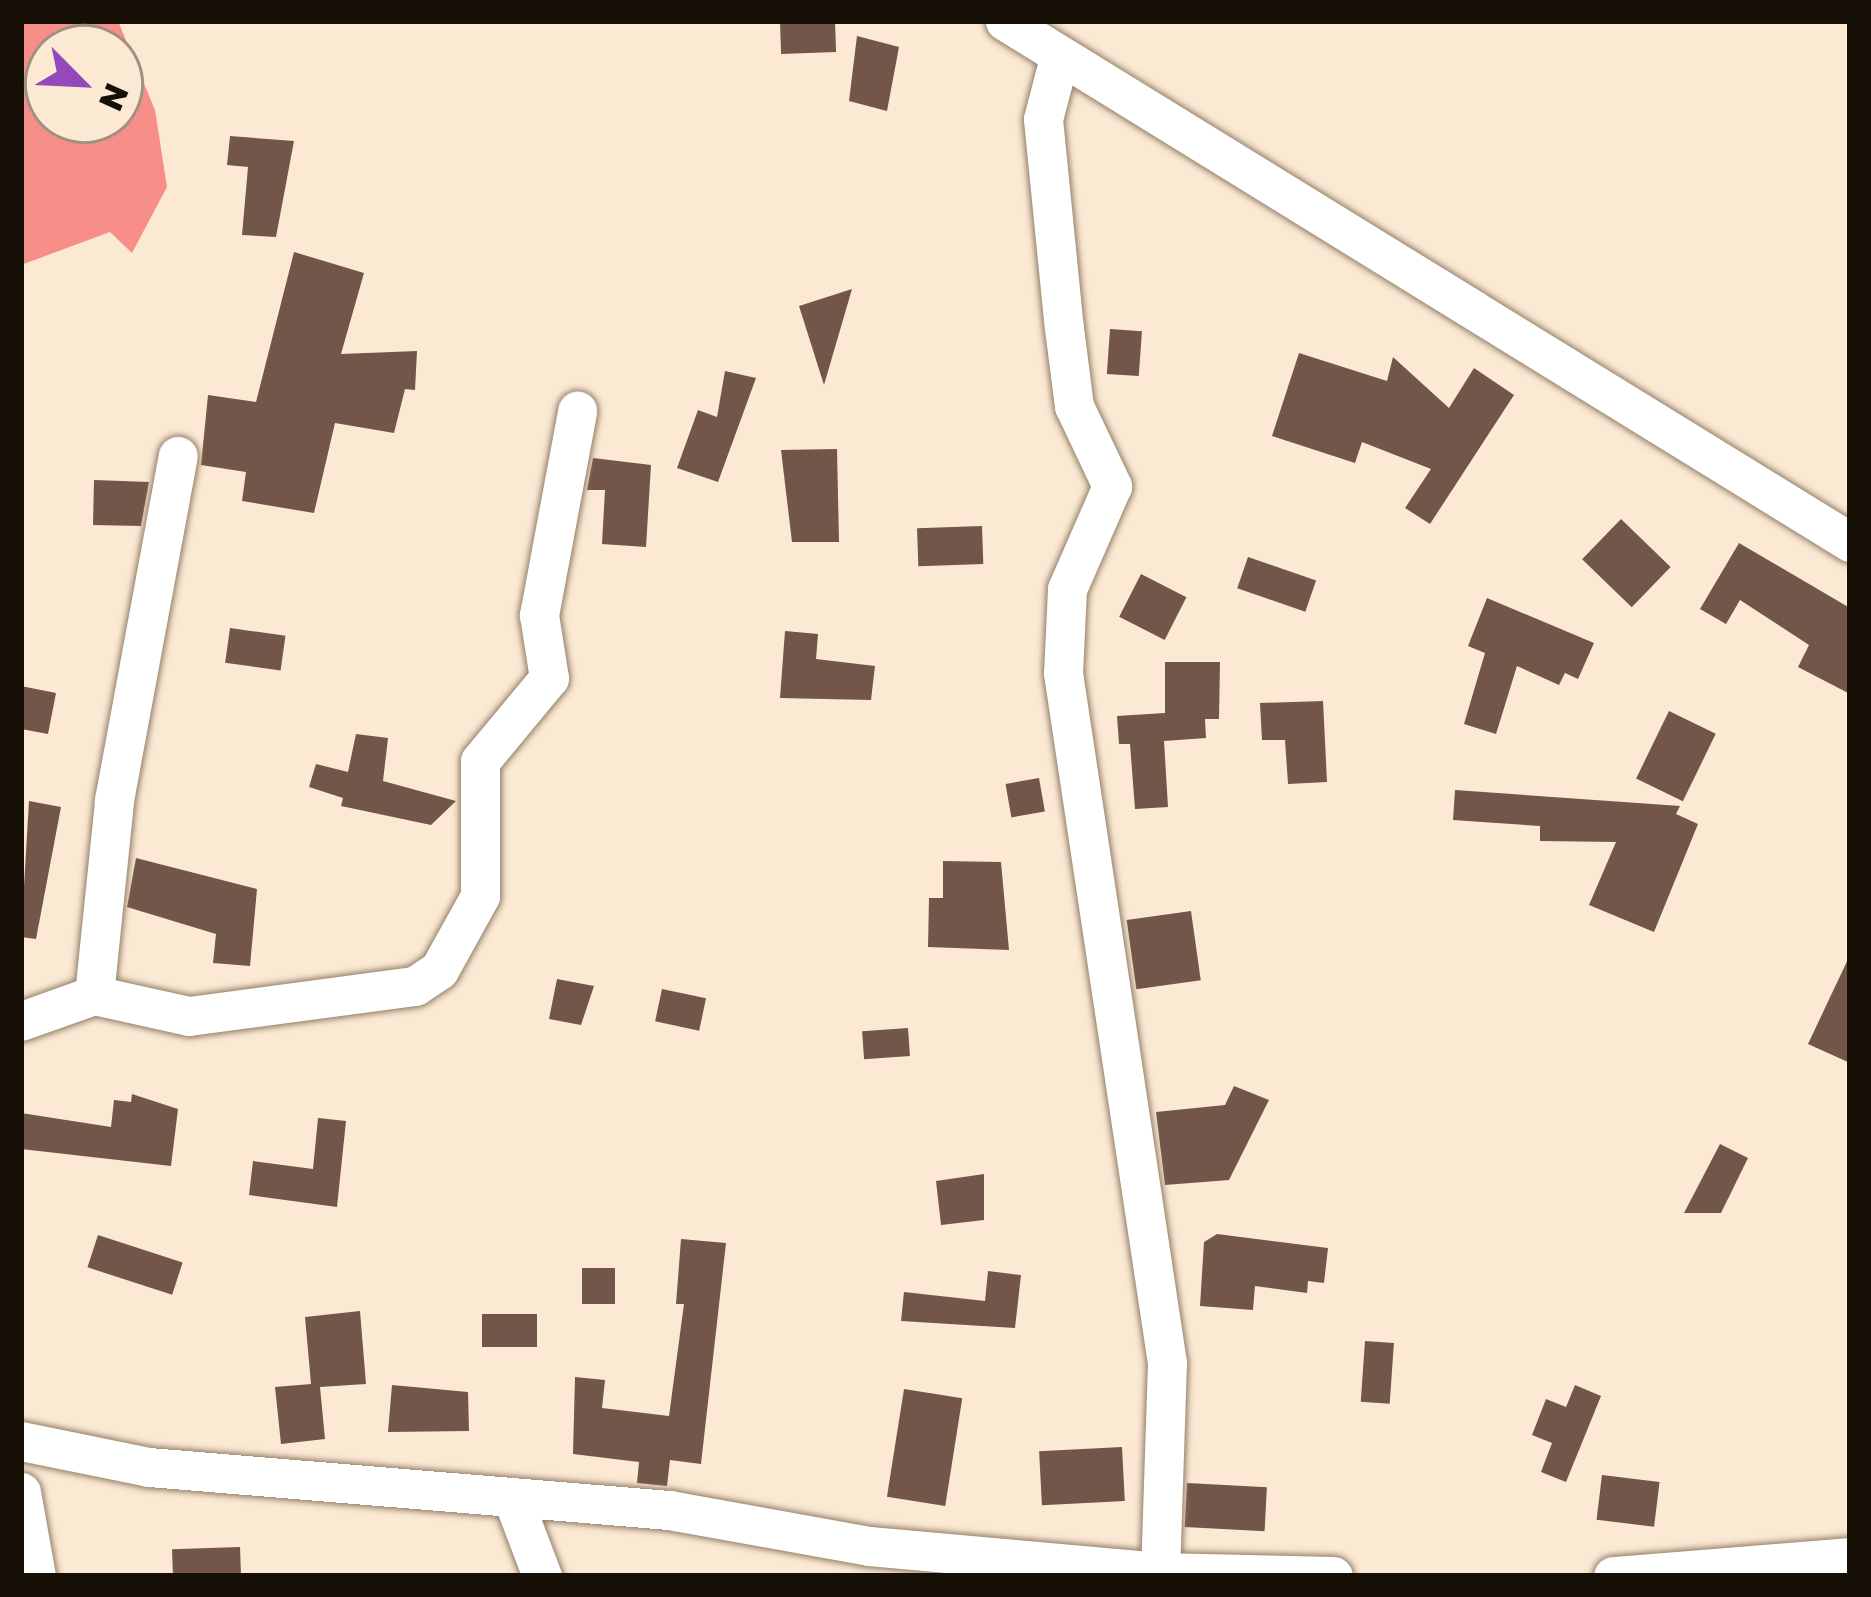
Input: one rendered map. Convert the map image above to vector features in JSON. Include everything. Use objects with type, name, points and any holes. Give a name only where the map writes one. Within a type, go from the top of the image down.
[{"type":"street","points":[[1005,21],[1059,58],[1315,204],[1850,542]]},
{"type":"street","points":[[1059,58],[1043,119],[1069,367],[1074,406],[1112,486],[1067,589],[1063,673],[1167,1364],[1160,1572]]},
{"type":"street","points":[[21,1021],[94,995],[190,1016],[415,986],[439,970],[480,896],[480,761],[549,678],[539,615],[578,411]]},
{"type":"street","points":[[94,995],[115,800],[178,455]]},
{"type":"street","points":[[21,1442],[149,1467],[669,1510],[870,1561],[1333,1576]]},
{"type":"street","points":[[21,1492],[37,1576]]},
{"type":"street","points":[[512,1497],[542,1576]]},
{"type":"street","points":[[1613,1576],[1850,1557]]},
{"type":"shaded area","points":[[21,21],[118,21],[24,24],[24,144],[144,144],[144,84],[155,110],[167,187],[132,253],[110,232],[21,265]]},
{"type":"building","points":[[835,21],[836,52],[781,54],[780,23]]},
{"type":"building","points":[[857,36],[899,47],[887,111],[849,101]]},
{"type":"building","points":[[230,136],[294,141],[276,237],[242,235],[248,167],[227,165]]},
{"type":"building","points":[[294,252],[364,273],[341,354],[417,351],[415,390],[405,389],[394,433],[335,423],[314,513],[242,501],[246,472],[201,465],[208,395],[256,402]]},
{"type":"building","points":[[852,289],[824,385],[799,306]]},
{"type":"building","points":[[1110,329],[1142,331],[1139,376],[1107,374]]},
{"type":"building","points":[[1299,353],[1387,381],[1393,357],[1449,408],[1474,368],[1514,395],[1430,524],[1405,508],[1431,469],[1362,442],[1355,463],[1272,436]]},
{"type":"building","points":[[725,371],[756,378],[718,482],[677,468],[698,410],[717,417]]},
{"type":"building","points":[[837,449],[839,542],[792,542],[781,450]]},
{"type":"building","points":[[593,458],[651,465],[646,547],[602,544],[605,490],[587,490]]},
{"type":"building","points":[[94,480],[149,482],[141,526],[93,525]]},
{"type":"building","points":[[1621,519],[1671,567],[1632,607],[1582,559]]},
{"type":"building","points":[[982,526],[983,564],[918,566],[917,528]]},
{"type":"building","points":[[1739,543],[1850,608],[1850,694],[1798,667],[1809,645],[1740,600],[1726,624],[1700,609]]},
{"type":"building","points":[[1248,557],[1316,580],[1305,612],[1237,588]]},
{"type":"building","points":[[1141,574],[1186,597],[1165,640],[1119,617]]},
{"type":"building","points":[[1487,598],[1594,643],[1578,679],[1565,673],[1559,685],[1517,666],[1496,734],[1464,724],[1485,653],[1468,646]]},
{"type":"building","points":[[230,628],[285,636],[281,670],[225,663]]},
{"type":"building","points":[[785,631],[818,634],[816,659],[875,666],[871,700],[780,698]]},
{"type":"building","points":[[1165,662],[1220,662],[1219,719],[1205,719],[1206,738],[1164,741],[1168,807],[1135,809],[1130,744],[1119,744],[1117,716],[1165,713]]},
{"type":"building","points":[[21,686],[56,693],[48,734],[21,729]]},
{"type":"building","points":[[1323,701],[1327,782],[1288,784],[1285,740],[1262,740],[1260,703]]},
{"type":"building","points":[[1669,711],[1716,734],[1683,801],[1636,778]]},
{"type":"building","points":[[356,734],[388,738],[383,781],[456,801],[431,825],[341,806],[343,798],[309,787],[316,764],[348,772]]},
{"type":"building","points":[[1039,778],[1045,811],[1011,817],[1006,784]]},
{"type":"building","points":[[1455,790],[1680,806],[1676,814],[1698,824],[1654,932],[1589,905],[1616,842],[1540,841],[1540,826],[1453,820]]},
{"type":"building","points":[[29,801],[61,807],[36,939],[21,937]]},
{"type":"building","points":[[136,858],[257,889],[250,966],[213,963],[216,934],[127,907]]},
{"type":"building","points":[[943,861],[1001,862],[1009,950],[928,947],[929,898],[943,898]]},
{"type":"building","points":[[1191,911],[1201,980],[1136,989],[1127,920]]},
{"type":"building","points":[[1850,955],[1850,1063],[1808,1044]]},
{"type":"building","points":[[557,979],[594,986],[581,1025],[549,1019]]},
{"type":"building","points":[[662,989],[706,998],[699,1031],[655,1021]]},
{"type":"building","points":[[908,1028],[910,1056],[864,1059],[862,1031]]},
{"type":"building","points":[[1234,1086],[1269,1100],[1229,1180],[1165,1185],[1156,1112],[1225,1105]]},
{"type":"building","points":[[132,1094],[178,1109],[171,1166],[21,1149],[21,1113],[111,1127],[114,1100],[131,1102]]},
{"type":"building","points":[[318,1118],[346,1121],[337,1207],[249,1195],[253,1161],[313,1169]]},
{"type":"building","points":[[1720,1144],[1748,1158],[1721,1213],[1684,1213]]},
{"type":"building","points":[[984,1174],[984,1220],[941,1225],[936,1181]]},
{"type":"building","points":[[1217,1234],[1328,1248],[1324,1283],[1308,1281],[1307,1293],[1255,1286],[1253,1310],[1200,1306],[1204,1242]]},
{"type":"building","points":[[98,1235],[183,1263],[172,1295],[87,1267]]},
{"type":"building","points":[[681,1239],[726,1243],[701,1464],[670,1460],[667,1486],[637,1483],[639,1462],[573,1454],[575,1377],[605,1380],[602,1408],[669,1416],[684,1304],[676,1304]]},
{"type":"building","points":[[582,1268],[615,1268],[615,1304],[582,1304]]},
{"type":"building","points":[[988,1271],[1021,1275],[1015,1328],[901,1321],[904,1292],[985,1301]]},
{"type":"building","points":[[360,1311],[366,1384],[320,1387],[325,1439],[281,1444],[275,1387],[311,1384],[305,1317]]},
{"type":"building","points":[[482,1314],[537,1314],[537,1347],[482,1347]]},
{"type":"building","points":[[1365,1341],[1394,1343],[1390,1404],[1361,1402]]},
{"type":"building","points":[[392,1385],[468,1392],[469,1431],[388,1432]]},
{"type":"building","points":[[1575,1385],[1601,1396],[1566,1482],[1541,1472],[1552,1443],[1532,1435],[1546,1399],[1566,1407]]},
{"type":"building","points":[[904,1389],[962,1398],[945,1506],[887,1497]]},
{"type":"building","points":[[1122,1447],[1125,1501],[1042,1505],[1039,1451]]},
{"type":"building","points":[[1602,1475],[1660,1482],[1654,1527],[1597,1520]]},
{"type":"building","points":[[1187,1483],[1267,1487],[1265,1531],[1185,1527]]},
{"type":"building","points":[[240,1547],[241,1576],[173,1576],[172,1549]]}]
